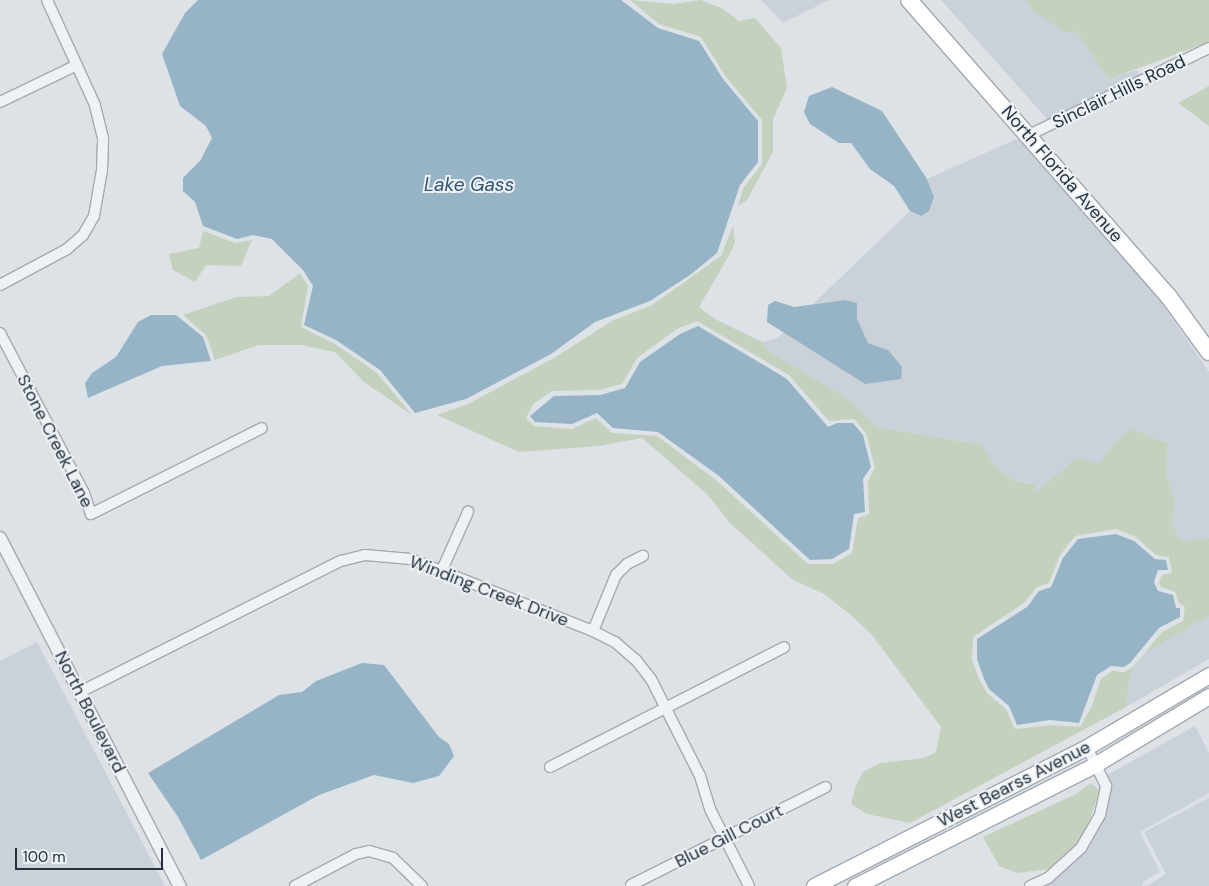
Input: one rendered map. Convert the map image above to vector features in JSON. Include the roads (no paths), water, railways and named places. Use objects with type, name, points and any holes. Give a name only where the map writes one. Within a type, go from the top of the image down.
[{"type":"main road","name":"North Florida Avenue","points":[[909,0],[1169,296],[1209,352]]},
{"type":"main road","name":"West Bearss Avenue","points":[[814,886],[1087,747],[1209,675]]},
{"type":"main road","name":"West Bearss Avenue","points":[[856,886],[1096,764],[1209,696]]},
{"type":"street","points":[[0,285],[67,249],[83,235],[94,216],[102,170],[103,138],[95,105],[47,0]]},
{"type":"street","name":"Sinclair Hills Road","points":[[1028,136],[1209,48]]},
{"type":"street","points":[[0,102],[77,65]]},
{"type":"street","name":"Stone Creek Lane","points":[[0,333],[84,493],[90,514],[262,428]]},
{"type":"street","points":[[442,570],[468,512]]},
{"type":"street","name":"North Boulevard","points":[[0,538],[4,556],[80,692],[180,886]]},
{"type":"street","name":"Winding Creek Drive","points":[[80,692],[342,561],[365,555],[389,555],[442,570],[593,631],[615,642],[636,660],[651,679],[700,776],[710,809],[748,886]]},
{"type":"street","points":[[593,631],[616,576],[627,564],[642,556]]},
{"type":"street","points":[[550,767],[784,647]]},
{"type":"street","points":[[1030,886],[1048,878],[1084,845],[1100,815],[1106,786],[1087,747]]},
{"type":"street","name":"Blue Gill Court","points":[[631,885],[826,787]]},
{"type":"street","points":[[295,886],[356,854],[369,851],[393,858],[422,886]]},
{"type":"water","name":"Lake Gass","points":[[198,0],[621,0],[658,28],[699,41],[723,79],[758,121],[758,162],[740,185],[717,253],[690,275],[650,301],[595,322],[551,354],[466,399],[415,413],[380,370],[336,340],[304,325],[313,286],[303,270],[272,239],[253,235],[237,239],[203,226],[195,202],[183,191],[183,178],[200,161],[212,138],[206,126],[180,106],[162,54],[185,13]]},
{"type":"water","points":[[832,87],[882,111],[927,179],[934,197],[929,211],[921,216],[910,211],[894,186],[870,169],[851,143],[839,143],[810,124],[804,112],[809,96]]},
{"type":"water","points":[[845,300],[857,303],[857,319],[868,343],[888,350],[902,367],[901,379],[865,384],[767,322],[768,305],[775,301],[794,307]]},
{"type":"water","points":[[151,315],[176,315],[203,337],[211,361],[162,366],[88,398],[85,383],[92,373],[116,357],[138,322]]},
{"type":"water","points":[[698,326],[787,379],[828,427],[837,423],[853,423],[863,435],[871,467],[863,479],[865,512],[854,514],[849,549],[832,559],[810,560],[719,476],[658,432],[613,428],[597,413],[572,424],[535,422],[530,416],[554,396],[600,395],[625,388],[640,362],[680,334]]},
{"type":"water","points":[[1116,534],[1134,541],[1155,559],[1166,560],[1168,570],[1158,570],[1154,582],[1158,591],[1173,595],[1176,608],[1180,608],[1180,617],[1159,628],[1130,663],[1124,667],[1111,666],[1097,675],[1079,723],[1050,720],[1017,725],[1009,706],[989,689],[984,679],[977,659],[977,639],[1027,607],[1039,591],[1051,587],[1063,558],[1078,539]]},
{"type":"water","points":[[362,663],[384,665],[439,737],[449,744],[454,756],[439,776],[413,783],[374,775],[319,795],[201,860],[178,817],[148,773],[279,695],[302,692],[316,681]]}]
